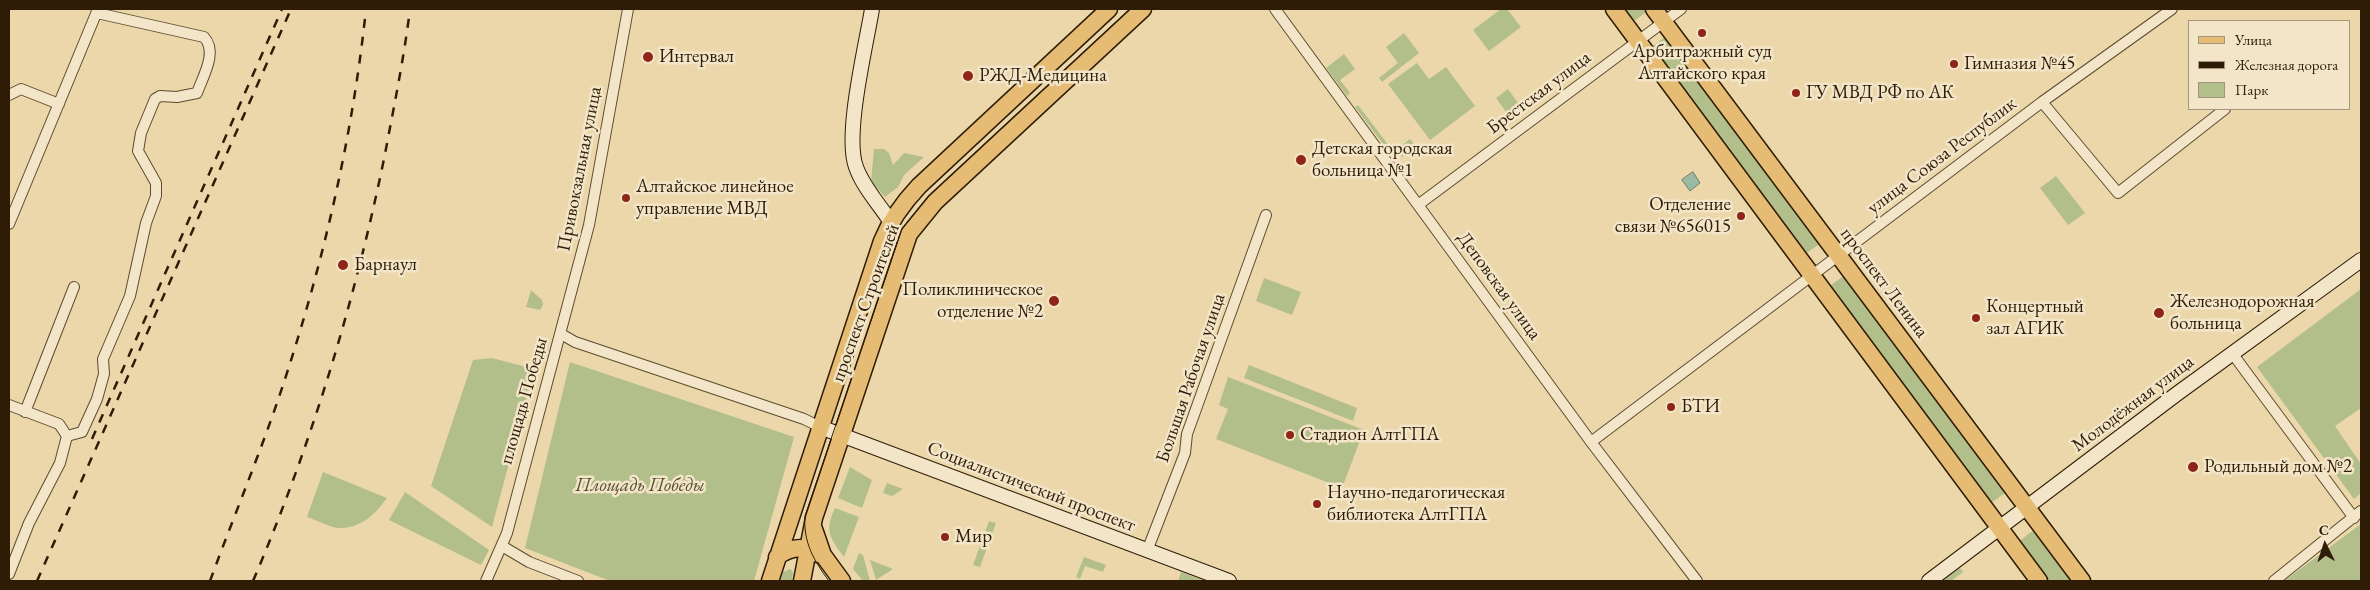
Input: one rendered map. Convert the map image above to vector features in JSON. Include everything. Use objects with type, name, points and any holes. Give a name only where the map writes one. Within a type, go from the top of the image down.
[{"type":"main road","name":"проспект Строителей","points":[[770,581],[882,241],[890,222],[913,192],[1109,9]]},
{"type":"main road","name":"проспект Строителей","points":[[802,581],[814,518],[910,234],[928,208],[1143,9]]},
{"type":"main road","points":[[1614,9],[2039,581]]},
{"type":"main road","name":"проспект Ленина","points":[[1659,15],[2082,581]]},
{"type":"main road","points":[[1015,97],[1030,112]]},
{"type":"main road","points":[[814,518],[817,541],[830,566]]},
{"type":"main road","points":[[777,557],[784,551],[795,548],[809,548],[830,566],[842,581]]},
{"type":"street","name":"Привокзальная улица","points":[[561,334],[589,225],[628,9]]},
{"type":"street","points":[[872,9],[853,124],[852,154],[860,176],[890,222]]},
{"type":"street","name":"Деповская улица","points":[[1275,9],[1591,442],[1697,581]]},
{"type":"street","name":"Брестская улица","points":[[1418,205],[1638,42],[1659,15],[1681,9]]},
{"type":"street","name":"улица Союза Республик","points":[[1591,442],[2042,102],[2172,9]]},
{"type":"street","points":[[9,224],[98,11],[204,37],[210,44],[211,52],[197,93],[177,97],[160,96],[155,99],[141,133],[138,152],[156,183],[156,196],[146,223],[130,296],[103,359],[104,374],[97,399],[82,432],[67,436]]},
{"type":"street","points":[[9,95],[20,89],[59,104]]},
{"type":"street","points":[[2042,102],[2118,193],[2224,110]]},
{"type":"street","name":"Большая Рабочая улица","points":[[1147,551],[1185,453],[1187,434],[1266,215]]},
{"type":"street","name":"Молодёжная улица","points":[[1929,581],[2232,353],[2361,260]]},
{"type":"street","points":[[26,412],[74,286]]},
{"type":"street","name":"площадь Победы","points":[[502,546],[561,334],[575,342],[804,419],[820,427]]},
{"type":"street","points":[[2232,353],[2358,514],[2274,581]]},
{"type":"street","points":[[9,405],[59,424],[67,436],[60,463],[29,524],[9,574]]},
{"type":"street","name":"Социалистический проспект","points":[[820,427],[1229,581]]},
{"type":"street","points":[[486,581],[502,546],[530,562],[578,581]]},
{"type":"green space","points":[[1501,9],[1507,9],[1521,27],[1489,51],[1473,30]]},
{"type":"green space","points":[[1625,9],[1649,9],[1649,10],[1634,21]]},
{"type":"green space","points":[[1404,33],[1419,53],[1382,82],[1379,78],[1398,63],[1386,47]]},
{"type":"green space","points":[[1666,36],[1821,243],[1805,254],[1651,48]]},
{"type":"green space","points":[[1344,54],[1355,69],[1340,80],[1350,93],[1347,96],[1326,68]]},
{"type":"green space","points":[[1417,63],[1429,79],[1446,67],[1475,106],[1430,140],[1388,84]]},
{"type":"green space","points":[[1508,89],[1521,107],[1509,116],[1496,98]]},
{"type":"green space","points":[[1358,105],[1393,151],[1390,153],[1355,107]]},
{"type":"green space","points":[[1410,139],[1416,146],[1402,157],[1396,150]]},
{"type":"green space","points":[[874,149],[884,149],[889,153],[893,165],[904,153],[924,157],[904,175],[898,187],[885,197],[871,182]]},
{"type":"green space","points":[[2056,176],[2085,213],[2068,225],[2040,188]]},
{"type":"green space","points":[[1845,275],[2009,490],[1990,504],[1828,287]]},
{"type":"green space","points":[[1264,278],[1301,292],[1292,315],[1256,301]]},
{"type":"green space","points":[[2361,289],[2361,408],[2335,426],[2361,464],[2361,493],[2354,499],[2257,367]]},
{"type":"green space","points":[[531,290],[542,300],[543,305],[540,310],[526,307]]},
{"type":"green space","points":[[492,358],[534,369],[492,527],[431,486],[473,360]]},
{"type":"green space","name":"Площадь Победы","points":[[570,362],[794,437],[754,581],[610,581],[525,548]]},
{"type":"green space","points":[[1249,365],[1357,408],[1353,421],[1244,378]]},
{"type":"green space","name":"Стадион АлтГПА","points":[[1228,377],[1364,430],[1342,488],[1216,439],[1228,409],[1219,405]]},
{"type":"green space","points":[[850,467],[872,480],[862,508],[838,498]]},
{"type":"green space","points":[[323,472],[387,498],[363,522],[350,527],[334,527],[307,517]]},
{"type":"green space","points":[[887,483],[903,489],[892,496],[883,493]]},
{"type":"green space","points":[[405,492],[489,550],[481,565],[389,520]]},
{"type":"green space","points":[[835,508],[859,517],[844,557],[835,545],[829,529]]},
{"type":"green space","points":[[989,521],[996,523],[980,567],[973,565]]},
{"type":"green space","points":[[2361,524],[2361,581],[2284,581]]},
{"type":"green space","points":[[2034,530],[2072,581],[2049,581],[2019,541]]},
{"type":"green space","points":[[859,553],[863,555],[870,581],[863,581],[853,569]]},
{"type":"green space","points":[[1084,557],[1106,565],[1103,572],[1085,566],[1080,579],[1076,577]]},
{"type":"green space","points":[[870,560],[893,569],[876,580]]},
{"type":"green space","points":[[1960,568],[1963,572],[1951,581],[1942,581]]},
{"type":"green space","points":[[790,569],[793,572],[792,581],[779,581],[781,573]]},
{"type":"green space","points":[[1181,572],[1206,581],[1178,581]]},
{"type":"shaded area","points":[[1693,172],[1700,183],[1690,191],[1682,180]]},
{"type":"tram line","points":[[829,581],[808,543],[805,516],[902,229],[929,196],[1130,9]]},
{"type":"railway","points":[[92,439],[282,9]]},
{"type":"railway","points":[[37,581],[291,9]]},
{"type":"railway","points":[[210,581],[270,423],[308,304],[333,207],[343,158],[360,59],[366,9]]},
{"type":"railway","points":[[253,581],[313,424],[346,317],[385,154],[410,9]]},
{"type":"place","name":"Арбитражный суд Алтайского края","points":[[1702,33]]},
{"type":"place","name":"Интервал","points":[[648,57]]},
{"type":"place","name":"Гимназия №45","points":[[1954,64]]},
{"type":"place","name":"РЖД-Медицина","points":[[968,76]]},
{"type":"place","name":"ГУ МВД РФ по АК","points":[[1796,93]]},
{"type":"place","name":"Детская городская больница №1","points":[[1301,160]]},
{"type":"place","name":"Алтайское линейное управление МВД","points":[[626,198]]},
{"type":"place","name":"Отделение связи №656015","points":[[1741,216]]},
{"type":"place","name":"Барнаул","points":[[343,265]]},
{"type":"place","name":"Поликлиническое отделение №2","points":[[1054,301]]},
{"type":"place","name":"Железнодорожная больница","points":[[2159,313]]},
{"type":"place","name":"Концертный зал АГИК","points":[[1976,318]]},
{"type":"place","name":"БТИ","points":[[1671,407]]},
{"type":"place","name":"Стадион АлтГПА","points":[[1290,435]]},
{"type":"place","name":"Родильный дом №2","points":[[2193,467]]},
{"type":"place","name":"Научно-педагогическая библиотека АлтГПА","points":[[1317,504]]},
{"type":"place","name":"Мир","points":[[945,537]]}]
